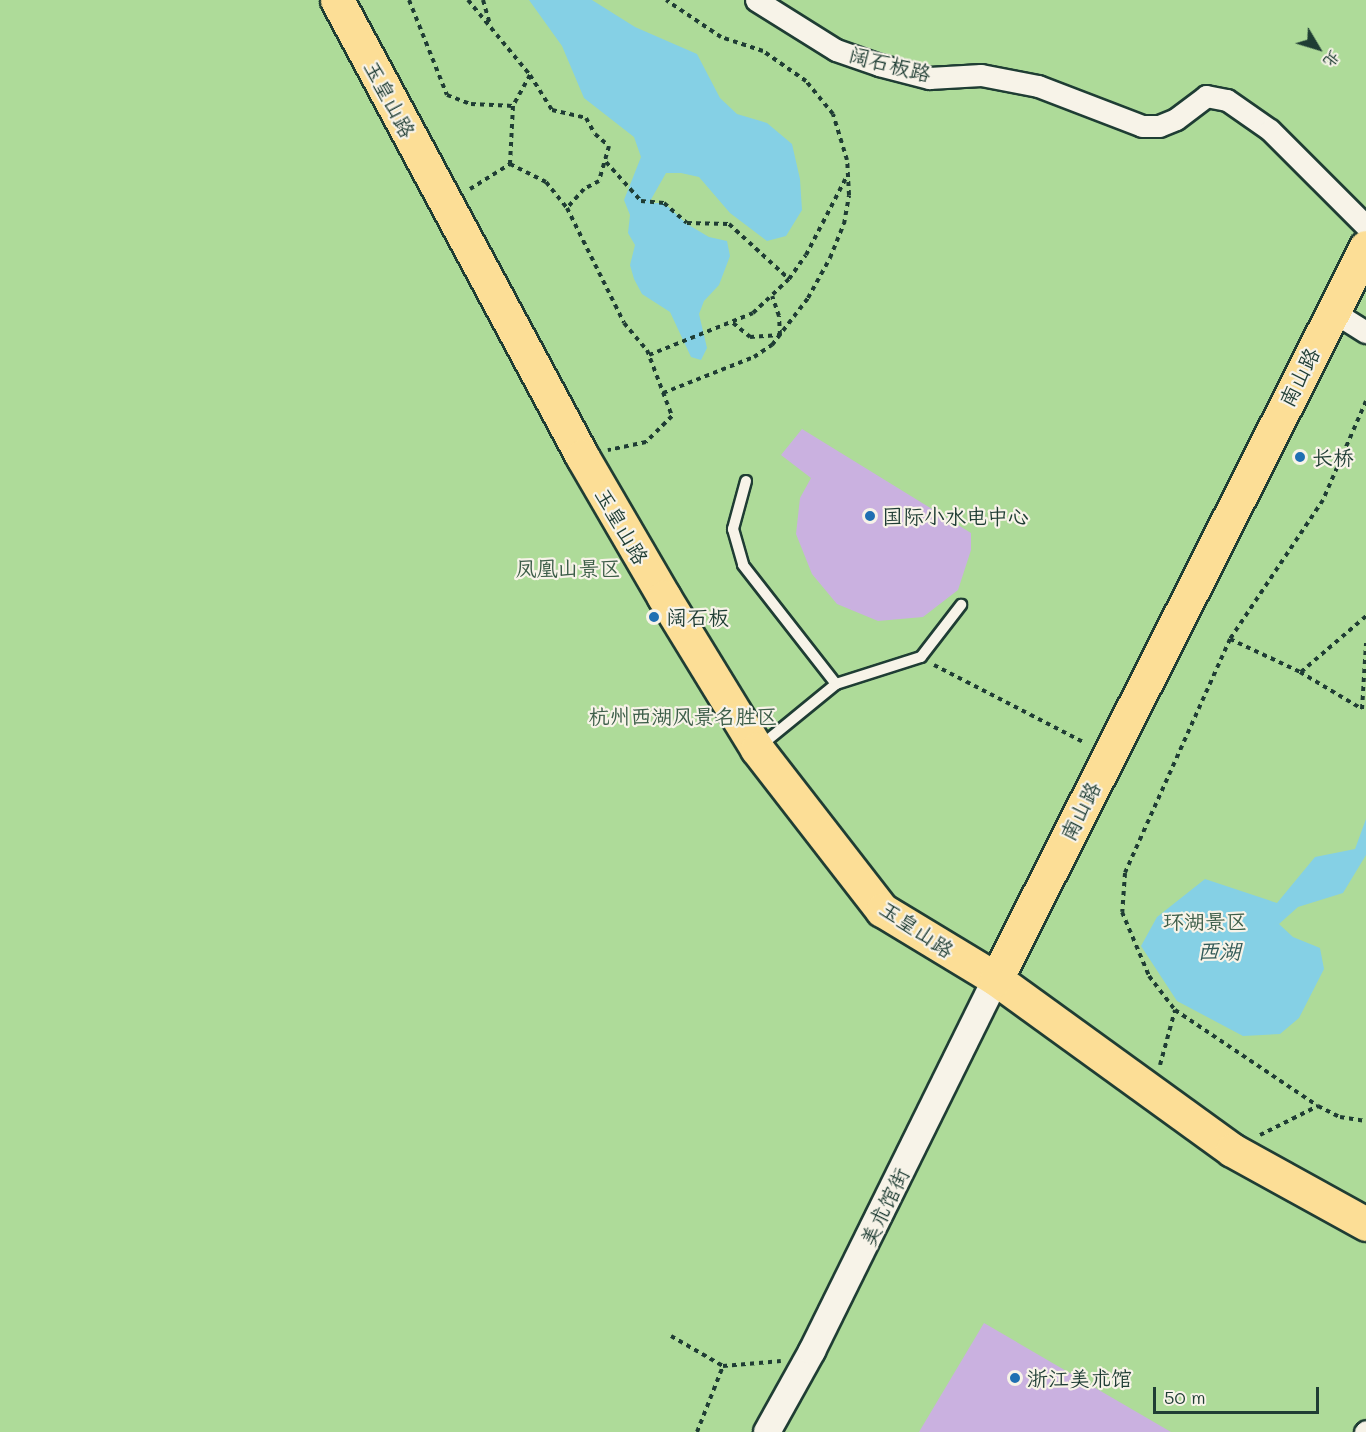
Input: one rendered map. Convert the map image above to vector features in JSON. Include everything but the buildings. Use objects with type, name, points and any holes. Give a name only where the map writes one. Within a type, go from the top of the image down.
[{"type":"main road","name":"玉皇山路","points":[[338,0],[445,204],[582,456],[757,749],[882,910],[996,979]]},
{"type":"main road","name":"南山路","points":[[996,979],[1366,247]]},
{"type":"main road","points":[[996,979],[1232,1150],[1366,1224]]},
{"type":"street","name":"阔石板路","points":[[756,0],[836,50],[879,65],[929,78],[981,75],[1038,86],[1142,126],[1159,126],[1176,119],[1206,96],[1227,100],[1270,130],[1366,226]]},
{"type":"street","points":[[1332,311],[1366,333]]},
{"type":"street","name":"美术馆街","points":[[767,1432],[809,1359],[996,979]]},
{"type":"lane","points":[[746,481],[733,529],[743,565],[836,684]]},
{"type":"lane","points":[[757,749],[836,684],[921,657],[961,605]]},
{"type":"path","points":[[409,0],[447,95],[471,104],[513,106]]},
{"type":"path","points":[[468,0],[530,75],[552,111],[586,118],[595,134],[609,146],[599,180],[584,189],[567,208]]},
{"type":"path","points":[[483,0],[490,27]]},
{"type":"path","points":[[663,393],[754,357],[780,334],[808,298],[830,258],[844,224],[848,175],[833,114],[806,81],[763,51],[721,37],[666,0]]},
{"type":"path","points":[[510,164],[513,106],[530,75]]},
{"type":"path","points":[[606,162],[641,201],[664,203],[687,224],[729,224],[789,279]]},
{"type":"path","points":[[445,204],[510,164]]},
{"type":"path","points":[[510,164],[546,182],[567,208],[624,323],[649,355],[672,416],[646,442],[582,456]]},
{"type":"path","points":[[649,355],[733,323],[753,313],[772,296],[789,279],[806,255],[848,175]]},
{"type":"path","points":[[772,296],[779,316],[780,334]]},
{"type":"path","points":[[733,323],[750,337],[780,334]]},
{"type":"path","points":[[1366,401],[1323,500],[1230,639],[1125,873],[1122,912],[1149,976],[1174,1010],[1318,1106],[1340,1117],[1366,1121]]},
{"type":"path","points":[[1300,672],[1366,616]]},
{"type":"path","points":[[1230,639],[1300,672],[1364,710],[1366,643]]},
{"type":"path","points":[[921,657],[1108,756]]},
{"type":"path","points":[[1153,1092],[1174,1010]]},
{"type":"path","points":[[1232,1150],[1318,1106]]},
{"type":"path","points":[[671,1336],[723,1366],[809,1359]]},
{"type":"path","points":[[697,1432],[723,1366]]},
{"type":"green space","name":"凤凰山景区","points":[[0,0],[1366,0],[1366,1432],[0,1432]]},
{"type":"water","points":[[529,0],[592,0],[635,27],[697,54],[720,98],[737,114],[767,123],[792,144],[800,179],[802,210],[786,236],[767,241],[730,213],[699,177],[681,173],[666,173],[649,203],[664,203],[687,224],[709,237],[727,241],[730,256],[719,285],[704,301],[699,314],[707,348],[701,360],[691,357],[670,312],[642,294],[634,279],[630,265],[635,245],[628,233],[630,215],[624,200],[641,157],[634,137],[584,98],[562,46]]},
{"type":"water","name":"西湖","points":[[1366,819],[1366,855],[1343,893],[1298,907],[1279,924],[1293,937],[1320,948],[1324,969],[1299,1018],[1280,1034],[1243,1036],[1177,1001],[1141,946],[1157,917],[1205,879],[1277,903],[1315,857],[1355,849]]},
{"type":"place","name":"长桥","points":[[1300,457]]},
{"type":"place","name":"国际小水电中心","points":[[870,516]]},
{"type":"place","name":"阔石板","points":[[654,617]]},
{"type":"place","name":"浙江美术馆","points":[[1015,1378]]},
{"type":"park label","name":"杭州西湖风景名胜区","points":[[683,716]]},
{"type":"park label","name":"环湖景区","points":[[1205,921]]}]
